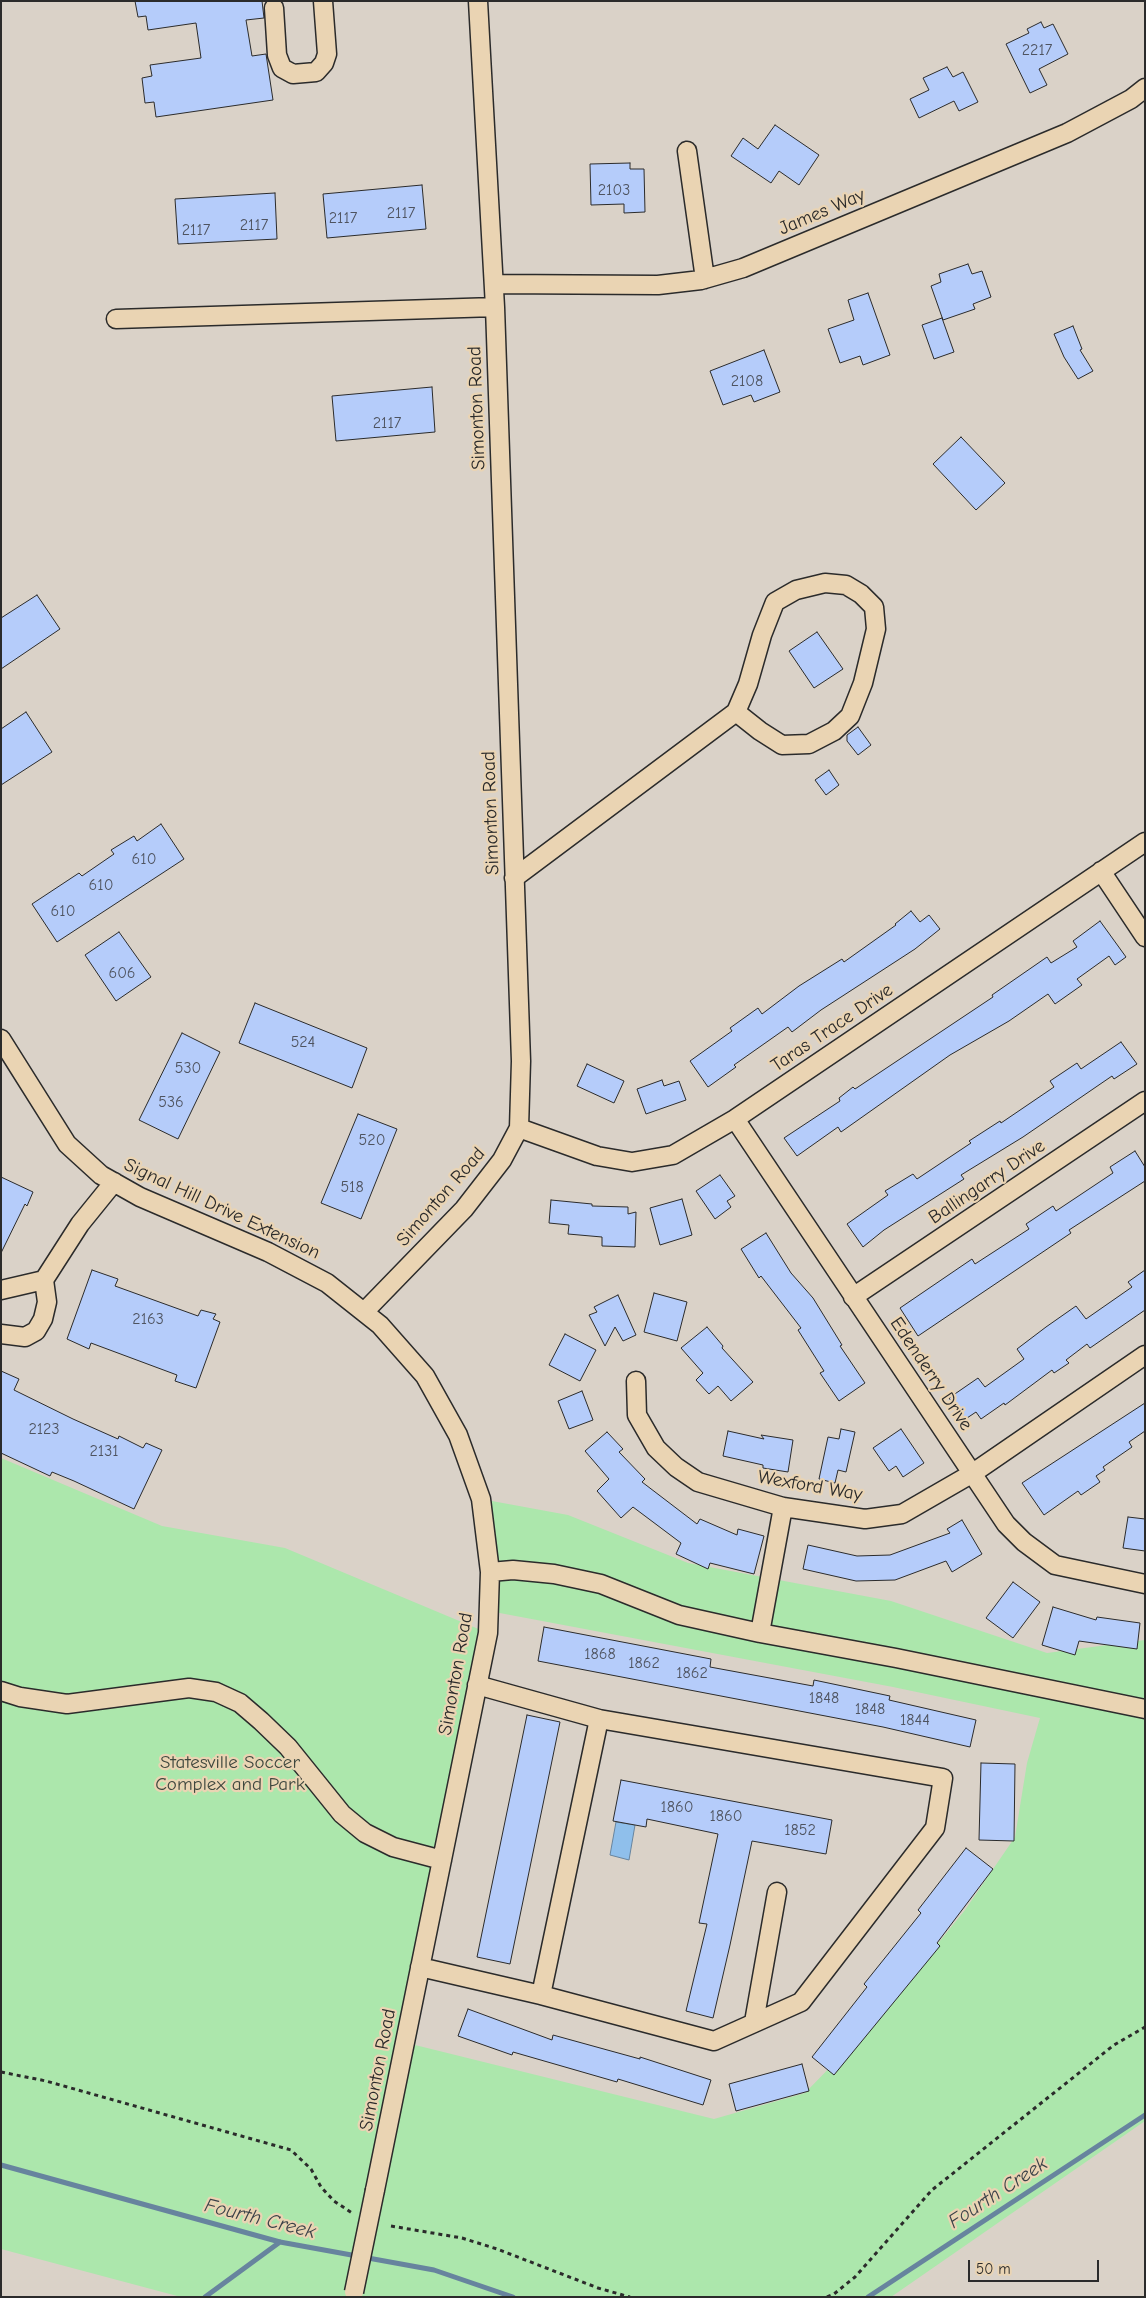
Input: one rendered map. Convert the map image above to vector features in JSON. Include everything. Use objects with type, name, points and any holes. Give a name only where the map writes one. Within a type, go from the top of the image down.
[{"type":"street","points":[[274,8],[277,56],[282,68],[293,74],[316,72],[324,63],[327,54],[323,1]]},
{"type":"street","name":"Simonton Road","points":[[353,2294],[488,1633],[490,1572],[481,1499],[458,1435],[425,1376],[380,1325],[365,1311],[464,1209],[502,1160],[519,1128],[521,1061],[495,307],[478,1]]},
{"type":"street","name":"James Way","points":[[494,284],[658,285],[705,279],[744,268],[1067,133],[1131,99],[1145,88]]},
{"type":"street","points":[[687,151],[705,279]]},
{"type":"street","points":[[116,319],[495,307]]},
{"type":"street","points":[[514,878],[736,712],[748,684],[762,635],[775,602],[796,590],[825,583],[846,585],[861,594],[874,607],[876,629],[863,683],[850,716],[834,731],[809,744],[782,745],[760,732],[736,712]]},
{"type":"street","name":"Taras Trace Drive","points":[[519,1128],[597,1156],[632,1162],[673,1155],[734,1119],[1145,842]]},
{"type":"street","points":[[1101,871],[1145,936]]},
{"type":"street","name":"Signal Hill Drive Extension","points":[[1,1039],[67,1144],[101,1175],[140,1197],[268,1252],[327,1283],[365,1311]]},
{"type":"street","name":"Ballingarry Drive","points":[[853,1297],[1145,1101]]},
{"type":"street","name":"Edenderry Drive","points":[[734,1119],[973,1472],[1006,1524],[1024,1542],[1055,1565],[1145,1584]]},
{"type":"street","points":[[1,1334],[25,1337],[36,1331],[43,1318],[47,1302],[44,1280],[80,1224],[114,1182]]},
{"type":"street","points":[[1,1290],[44,1280]]},
{"type":"street","name":"Wexford Way","points":[[636,1381],[636,1415],[656,1448],[676,1467],[698,1482],[784,1507],[865,1519],[902,1514],[973,1472],[1145,1355]]},
{"type":"street","points":[[760,1633],[784,1507]]},
{"type":"street","points":[[490,1572],[513,1570],[554,1574],[601,1584],[679,1615],[760,1633],[1145,1708]]},
{"type":"street","points":[[420,1967],[541,1995],[714,2040],[801,2002],[935,1828],[943,1778],[599,1719],[477,1685]]},
{"type":"street","points":[[1,1691],[20,1697],[67,1704],[188,1688],[216,1692],[240,1703],[261,1721],[288,1748],[342,1814],[365,1834],[393,1846],[442,1860]]},
{"type":"street","points":[[541,1995],[599,1719]]},
{"type":"street","points":[[754,2022],[777,1892]]},
{"type":"path","points":[[827,2297],[834,2294],[855,2277],[932,2190],[1114,2045],[1145,2027]]},
{"type":"path","points":[[1,2072],[46,2082],[291,2150],[311,2169],[321,2187],[334,2200],[352,2213]]},
{"type":"path","points":[[391,2226],[471,2241],[498,2249],[598,2288],[630,2297]]},
{"type":"green space","name":"Statesville Soccer Complex and Park","points":[[1,1458],[162,1526],[285,1548],[488,1633],[415,2045],[714,2119],[805,2093],[874,2022],[965,1910],[1015,1837],[1027,1763],[1040,1718],[893,1687],[489,1611],[481,1499],[568,1515],[688,1563],[891,1601],[1047,1653],[1145,1640],[1145,2121],[891,2297],[181,2297],[1,2249]]},
{"type":"water","points":[[616,1822],[635,1825],[629,1860],[610,1855]]},
{"type":"building","points":[[135,1],[262,1],[264,18],[246,20],[252,56],[266,54],[273,100],[156,117],[154,102],[145,103],[142,78],[152,76],[150,65],[201,58],[196,23],[148,30],[146,16],[138,17]]},
{"type":"building","points":[[1041,22],[1044,28],[1053,24],[1068,54],[1039,69],[1047,85],[1030,93],[1006,44],[1029,33],[1027,29]]},
{"type":"building","points":[[947,67],[953,77],[963,72],[978,102],[959,111],[954,101],[919,118],[910,99],[929,90],[923,78]]},
{"type":"building","points":[[775,125],[819,155],[799,185],[779,171],[771,183],[731,156],[743,138],[758,149]]},
{"type":"building","points":[[630,163],[630,169],[644,169],[645,212],[624,213],[624,204],[591,205],[590,164]]},
{"type":"building","points":[[422,185],[426,229],[327,238],[323,194]]},
{"type":"building","points":[[275,193],[277,239],[178,244],[175,199]]},
{"type":"building","points":[[968,264],[972,274],[982,271],[991,297],[973,304],[975,309],[943,320],[931,286],[941,282],[939,274]]},
{"type":"building","points":[[868,293],[890,355],[863,365],[860,356],[840,363],[828,329],[854,320],[848,300]]},
{"type":"building","points":[[942,318],[954,352],[934,359],[922,325]]},
{"type":"building","points":[[1073,326],[1082,349],[1080,350],[1093,371],[1078,379],[1064,357],[1054,334]]},
{"type":"building","points":[[764,350],[780,392],[754,402],[751,395],[723,405],[710,371]]},
{"type":"building","points":[[432,387],[435,432],[336,441],[332,396]]},
{"type":"building","points":[[961,437],[1005,483],[976,510],[933,464]]},
{"type":"building","points":[[37,595],[60,629],[1,669],[1,618]]},
{"type":"building","points":[[817,632],[843,669],[814,688],[789,651]]},
{"type":"building","points":[[26,712],[52,752],[1,785],[1,729]]},
{"type":"building","points":[[858,727],[871,745],[858,755],[847,741],[847,735]]},
{"type":"building","points":[[829,770],[839,785],[826,795],[815,780]]},
{"type":"building","points":[[161,824],[184,859],[57,942],[32,904],[79,873],[82,876],[114,854],[111,850],[134,836],[137,841]]},
{"type":"building","points":[[911,911],[920,922],[929,915],[940,929],[915,949],[821,1010],[792,1032],[788,1027],[734,1065],[736,1067],[708,1087],[690,1061],[732,1031],[730,1028],[758,1008],[762,1014],[799,986],[842,959],[844,962],[896,925]]},
{"type":"building","points":[[1100,921],[1126,957],[1115,965],[1109,956],[1077,979],[1082,985],[1055,1004],[1048,994],[1009,1021],[950,1055],[841,1132],[838,1127],[797,1156],[784,1138],[840,1101],[839,1098],[853,1087],[855,1089],[993,997],[992,995],[1047,957],[1051,963],[1077,947],[1073,941]]},
{"type":"building","points":[[119,932],[151,977],[116,1001],[85,955]]},
{"type":"building","points":[[255,1003],[367,1048],[352,1088],[239,1043]]},
{"type":"building","points":[[182,1033],[220,1052],[178,1139],[139,1120]]},
{"type":"building","points":[[1121,1042],[1137,1064],[1114,1079],[1112,1076],[1023,1137],[961,1175],[964,1179],[884,1230],[863,1247],[847,1224],[888,1195],[885,1191],[913,1174],[917,1179],[971,1143],[969,1141],[1000,1121],[1001,1123],[1054,1087],[1050,1081],[1077,1063],[1081,1069]]},
{"type":"building","points":[[587,1064],[624,1081],[614,1103],[577,1086]]},
{"type":"building","points":[[662,1080],[664,1086],[679,1081],[686,1100],[646,1114],[637,1089]]},
{"type":"building","points":[[358,1114],[397,1129],[361,1219],[321,1203]]},
{"type":"building","points":[[1135,1151],[1145,1167],[1145,1181],[1069,1230],[1071,1233],[918,1336],[900,1308],[972,1259],[975,1264],[1029,1229],[1026,1224],[1053,1206],[1056,1211],[1113,1173],[1110,1167]]},
{"type":"building","points":[[720,1175],[735,1196],[727,1201],[731,1207],[715,1219],[696,1191]]},
{"type":"building","points":[[1,1177],[33,1192],[27,1206],[25,1204],[1,1253]]},
{"type":"building","points":[[682,1199],[692,1235],[660,1245],[650,1208]]},
{"type":"building","points":[[551,1200],[592,1204],[592,1206],[628,1207],[628,1214],[636,1212],[635,1247],[602,1246],[602,1237],[568,1234],[569,1225],[549,1223]]},
{"type":"building","points":[[766,1233],[791,1273],[813,1298],[842,1345],[840,1346],[865,1383],[839,1401],[820,1373],[824,1371],[798,1330],[801,1328],[761,1276],[759,1278],[741,1249]]},
{"type":"building","points":[[92,1270],[118,1279],[115,1286],[198,1316],[201,1310],[216,1314],[213,1319],[220,1322],[196,1388],[175,1381],[177,1375],[91,1343],[89,1349],[67,1339]]},
{"type":"building","points":[[1145,1270],[1145,1310],[1090,1348],[1087,1344],[1066,1360],[1069,1363],[1054,1373],[1052,1370],[1005,1405],[1004,1403],[981,1419],[976,1412],[964,1420],[949,1398],[978,1378],[985,1387],[1024,1359],[1017,1349],[1046,1327],[1076,1306],[1086,1319],[1132,1287],[1128,1282]]},
{"type":"building","points":[[654,1293],[687,1302],[677,1341],[644,1332]]},
{"type":"building","points":[[618,1295],[636,1335],[623,1341],[615,1327],[605,1346],[589,1315],[597,1312],[594,1307]]},
{"type":"building","points":[[707,1327],[723,1346],[722,1348],[753,1382],[731,1401],[718,1386],[709,1394],[696,1380],[703,1373],[681,1348]]},
{"type":"building","points":[[565,1334],[596,1350],[580,1381],[549,1365]]},
{"type":"building","points":[[1,1371],[19,1379],[14,1390],[73,1419],[118,1439],[119,1436],[143,1448],[146,1443],[162,1450],[134,1509],[74,1481],[52,1472],[50,1476],[1,1453]]},
{"type":"building","points":[[582,1391],[593,1420],[569,1429],[558,1401]]},
{"type":"building","points":[[1145,1403],[1145,1431],[1129,1442],[1132,1447],[1103,1467],[1105,1470],[1096,1476],[1100,1482],[1081,1495],[1078,1491],[1044,1515],[1022,1483]]},
{"type":"building","points":[[841,1429],[855,1432],[846,1472],[838,1470],[835,1483],[819,1479],[828,1437],[839,1439]]},
{"type":"building","points":[[901,1429],[924,1463],[903,1477],[896,1466],[889,1471],[873,1448]]},
{"type":"building","points":[[728,1431],[764,1439],[761,1435],[793,1440],[788,1472],[763,1468],[763,1465],[723,1456]]},
{"type":"building","points":[[607,1432],[623,1449],[619,1452],[645,1479],[642,1482],[697,1524],[700,1519],[737,1535],[738,1529],[764,1536],[754,1574],[710,1563],[708,1569],[676,1554],[681,1543],[633,1507],[621,1518],[597,1491],[609,1479],[585,1451]]},
{"type":"building","points":[[1128,1517],[1145,1519],[1145,1551],[1123,1548]]},
{"type":"building","points":[[962,1520],[982,1554],[952,1572],[946,1561],[895,1580],[856,1581],[803,1569],[808,1545],[857,1556],[890,1555],[950,1533],[947,1529]]},
{"type":"building","points":[[1013,1582],[1040,1602],[1013,1638],[986,1618]]},
{"type":"building","points":[[1053,1607],[1096,1620],[1097,1617],[1140,1623],[1137,1649],[1079,1641],[1075,1655],[1042,1645]]},
{"type":"building","points":[[544,1627],[711,1659],[710,1667],[813,1686],[814,1680],[890,1696],[889,1700],[976,1720],[970,1747],[883,1727],[538,1661]]},
{"type":"building","points":[[527,1715],[560,1722],[510,1964],[477,1957]]},
{"type":"building","points":[[981,1763],[1015,1764],[1014,1841],[979,1840]]},
{"type":"building","points":[[621,1780],[832,1820],[826,1854],[752,1841],[713,2018],[686,2011],[707,1924],[699,1923],[718,1834],[647,1819],[646,1827],[613,1821]]},
{"type":"building","points":[[966,1848],[993,1869],[937,1943],[940,1946],[834,2075],[812,2057],[867,1987],[864,1984],[921,1913],[918,1910]]},
{"type":"building","points":[[468,2009],[552,2040],[553,2035],[640,2059],[640,2057],[711,2080],[703,2105],[618,2079],[617,2082],[513,2052],[512,2055],[458,2036]]},
{"type":"building","points":[[802,2064],[809,2091],[736,2111],[729,2084]]},
{"type":"waterway","name":"Fourth Creek","points":[[868,2297],[1145,2115]]},
{"type":"waterway","name":"Fourth Creek","points":[[1,2165],[280,2242],[434,2270],[513,2297]]},
{"type":"waterway","points":[[205,2297],[280,2242]]}]
